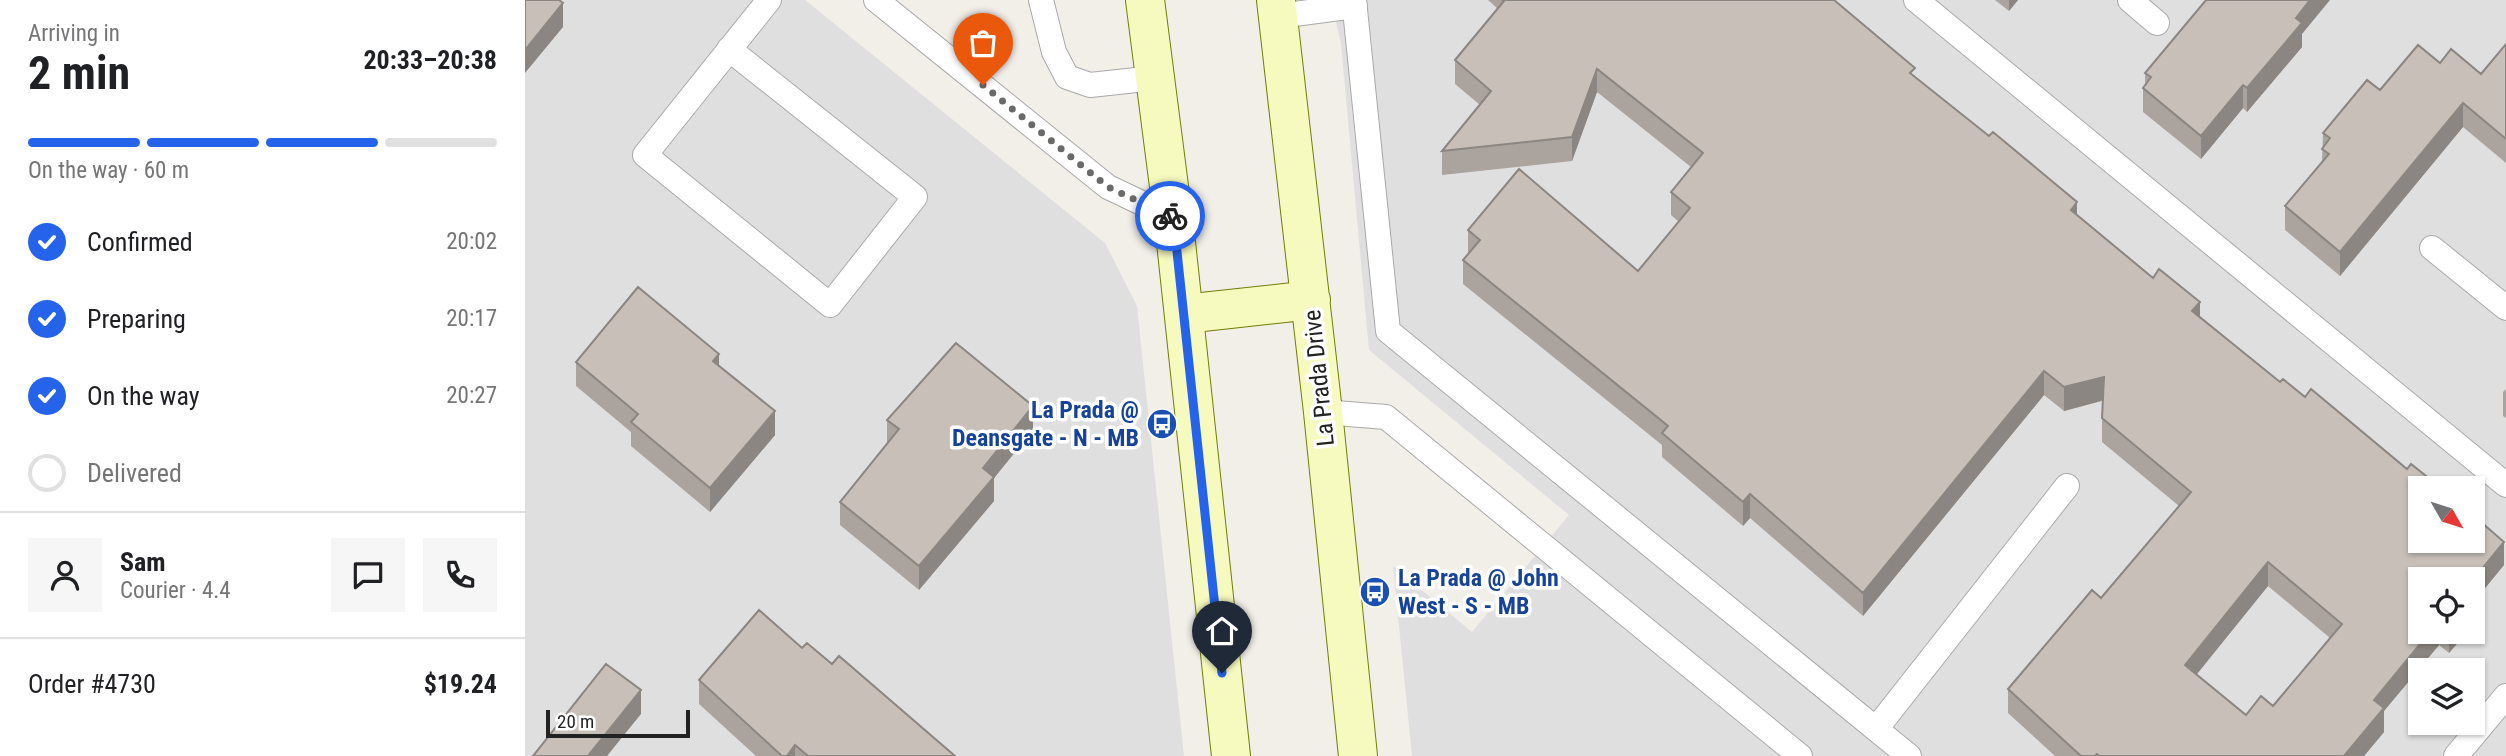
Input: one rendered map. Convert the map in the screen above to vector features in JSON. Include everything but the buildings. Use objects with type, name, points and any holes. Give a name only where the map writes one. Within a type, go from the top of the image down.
[{"type":"main road","points":[[1145,0],[1184,314],[1231,756]]},
{"type":"main road","name":"La Prada Drive","points":[[1278,8],[1323,412],[1357,756]]},
{"type":"main road","points":[[1184,314],[1311,300]]},
{"type":"lane","points":[[729,49],[915,197],[830,305],[645,155],[729,49],[769,0]]},
{"type":"lane","points":[[877,0],[1108,187],[1173,218]]},
{"type":"lane","points":[[1041,0],[1054,52],[1067,77],[1090,85],[1155,78]]},
{"type":"lane","points":[[1916,0],[2506,485]]},
{"type":"lane","points":[[2130,0],[2157,23]]},
{"type":"lane","points":[[1278,8],[1354,3],[1388,331],[1909,756]]},
{"type":"lane","points":[[2432,248],[2506,308]]},
{"type":"lane","points":[[1323,412],[1386,417],[1800,756]]},
{"type":"lane","points":[[1876,729],[2067,486]]},
{"type":"lane","points":[[2456,756],[2506,696]]},
{"type":"shaded area","points":[[525,0],[805,0],[1105,243],[1137,306],[1184,756],[525,756]]},
{"type":"shaded area","points":[[1331,0],[2506,0],[2506,756],[1412,756],[1393,566],[1472,632],[1569,515],[1369,350],[1341,44]]},
{"type":"way so far","points":[[983,85],[1108,187],[1170,216]]},
{"type":"place","name":"La Prada @ Deansgate - N - MB","points":[[1162,424]]},
{"type":"place","name":"La Prada @ John West - S - MB","points":[[1375,592]]},
{"type":"route","points":[[1170,216],[1173,218],[1175,233],[1222,673]]}]
